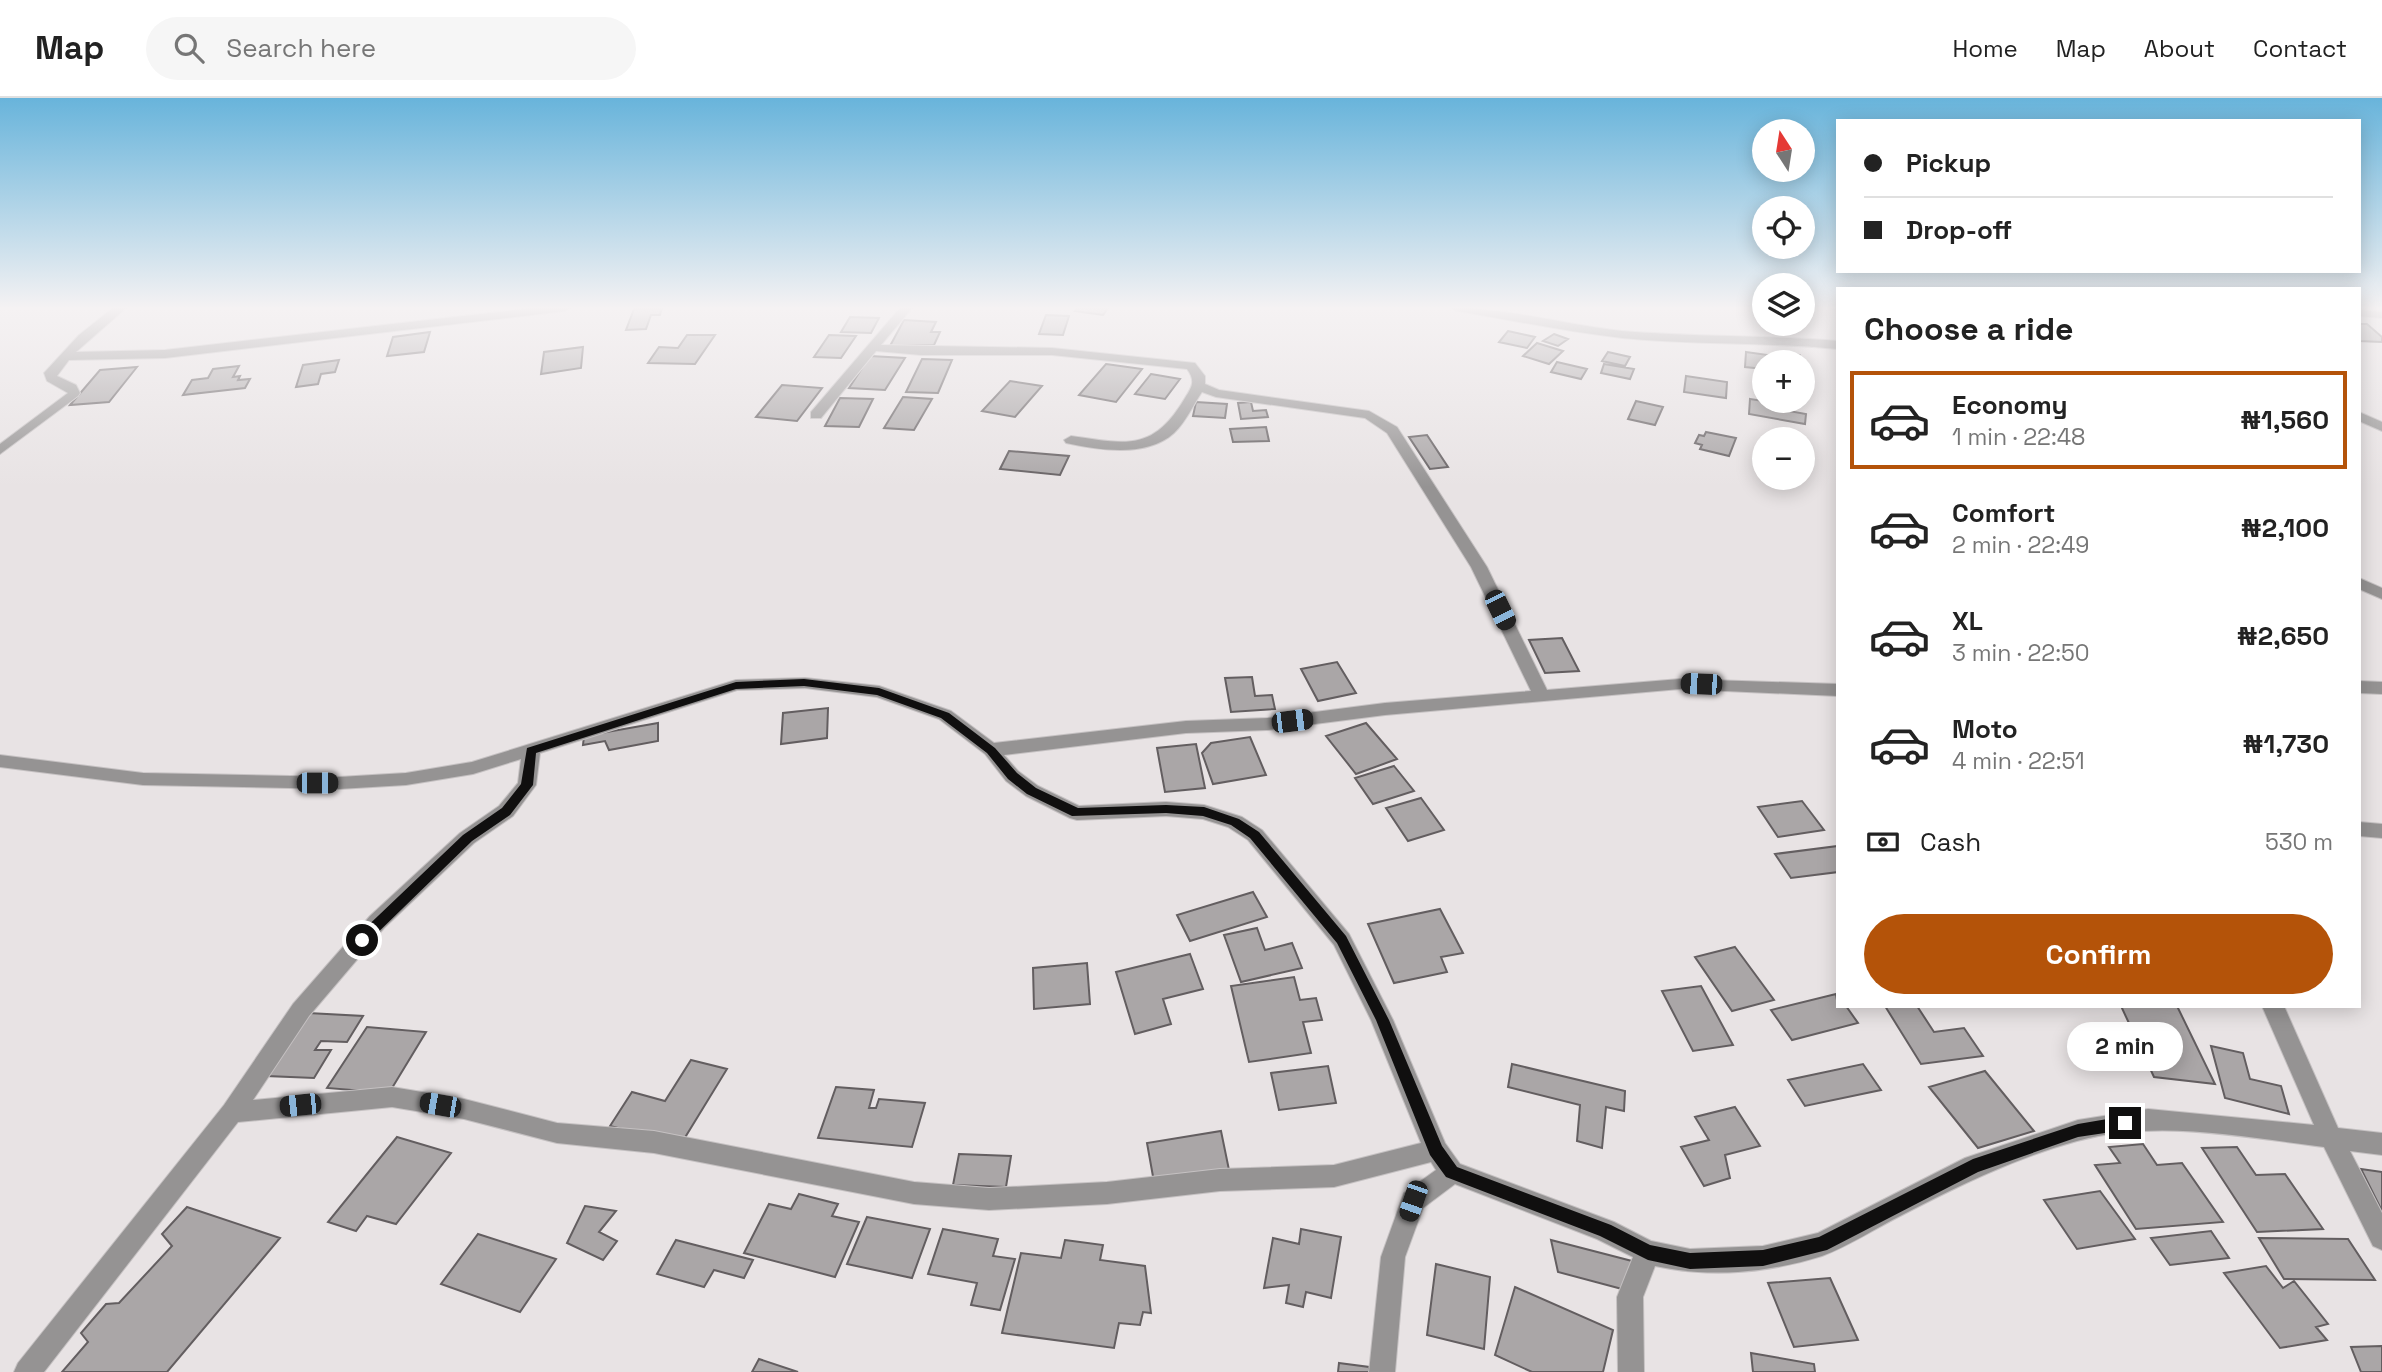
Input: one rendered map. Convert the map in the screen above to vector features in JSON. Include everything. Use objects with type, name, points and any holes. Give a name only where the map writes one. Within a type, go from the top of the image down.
[{"type":"street","points":[[0,450],[74,393],[72,388],[51,378],[50,373],[56,367]]},
{"type":"street","points":[[816,415],[854,367]]},
{"type":"street","points":[[1071,440],[1130,446],[1160,439],[1178,421],[1199,386],[1199,376],[1192,367]]},
{"type":"street","points":[[1199,386],[1240,398],[1368,415],[1392,430],[1479,567],[1542,696]]},
{"type":"street","points":[[2361,417],[2382,427]]},
{"type":"street","points":[[2361,584],[2382,594]]},
{"type":"street","points":[[0,761],[143,779],[339,783],[406,779],[474,768],[736,685],[804,682],[879,692],[945,715],[991,750],[1013,776],[1032,791],[1077,813],[1166,809],[1204,812],[1235,822],[1255,835],[1342,940],[1382,1020],[1436,1150],[1452,1172],[1605,1230],[1648,1252],[1690,1261],[1763,1258],[1821,1244],[1973,1166],[2078,1130],[2148,1119],[2218,1124],[2382,1144]]},
{"type":"street","points":[[991,750],[1186,727],[1268,724],[1385,709],[1680,684],[1836,690]]},
{"type":"street","points":[[2361,687],[2382,688]]},
{"type":"street","points":[[27,1372],[232,1112],[301,1010],[377,922],[467,838],[506,811],[527,785],[531,751]]},
{"type":"street","points":[[2361,829],[2382,831]]},
{"type":"street","points":[[2274,1008],[2332,1138],[2382,1238]]},
{"type":"street","points":[[232,1112],[392,1097],[464,1109],[557,1133],[654,1142],[914,1193],[989,1199],[1107,1193],[1220,1180],[1334,1176],[1436,1150]]},
{"type":"street","points":[[1382,1372],[1393,1257],[1413,1201],[1452,1172]]},
{"type":"street","points":[[1631,1372],[1630,1297],[1648,1252]]},
{"type":"building","points":[[137,367],[109,402],[70,405],[100,370]]},
{"type":"building","points":[[238,367],[233,377],[240,376],[238,380],[250,379],[245,388],[183,395],[192,380],[208,378],[213,369]]},
{"type":"building","points":[[302,367],[337,367],[335,372],[321,374],[318,384],[296,387]]},
{"type":"building","points":[[542,367],[581,367],[581,368],[541,374]]},
{"type":"building","points":[[862,367],[899,367],[885,390],[849,388]]},
{"type":"building","points":[[918,367],[949,367],[938,393],[906,392]]},
{"type":"building","points":[[1103,367],[1142,369],[1116,402],[1079,395]]},
{"type":"building","points":[[1554,367],[1587,369],[1581,379],[1551,372]]},
{"type":"building","points":[[1603,367],[1634,369],[1630,379],[1601,373]]},
{"type":"building","points":[[1151,374],[1180,379],[1165,399],[1135,394]]},
{"type":"building","points":[[1686,376],[1727,382],[1726,398],[1684,392]]},
{"type":"building","points":[[1010,381],[1042,386],[1015,417],[982,411]]},
{"type":"building","points":[[782,385],[822,388],[797,421],[756,417]]},
{"type":"building","points":[[903,397],[932,399],[914,430],[884,428]]},
{"type":"building","points":[[840,398],[873,399],[859,427],[825,426]]},
{"type":"building","points":[[1750,399],[1752,413],[1806,414],[1805,424],[1749,414]]},
{"type":"building","points":[[1636,401],[1663,407],[1655,425],[1628,419]]},
{"type":"building","points":[[1196,402],[1227,404],[1225,418],[1193,416]]},
{"type":"building","points":[[1251,402],[1253,411],[1266,410],[1268,417],[1241,419],[1238,403]]},
{"type":"building","points":[[1266,427],[1269,441],[1233,442],[1230,429]]},
{"type":"building","points":[[1706,432],[1736,438],[1729,456],[1700,449],[1702,445],[1695,443],[1699,435],[1704,436]]},
{"type":"building","points":[[1427,435],[1448,467],[1430,469],[1409,437]]},
{"type":"building","points":[[1009,451],[1069,456],[1060,475],[1000,469]]},
{"type":"building","points":[[1562,638],[1579,671],[1545,673],[1529,640]]},
{"type":"building","points":[[1337,662],[1356,693],[1318,701],[1301,669]]},
{"type":"building","points":[[1252,677],[1255,696],[1272,695],[1275,709],[1231,712],[1225,678]]},
{"type":"building","points":[[828,708],[827,738],[781,744],[783,713]]},
{"type":"building","points":[[658,723],[658,741],[609,750],[605,741],[583,745],[584,736]]},
{"type":"building","points":[[1366,723],[1397,759],[1356,774],[1326,736]]},
{"type":"building","points":[[1250,737],[1266,775],[1213,784],[1202,753],[1211,743]]},
{"type":"building","points":[[1196,744],[1205,788],[1165,792],[1157,748]]},
{"type":"building","points":[[1394,766],[1414,791],[1373,804],[1355,778]]},
{"type":"building","points":[[1421,798],[1444,830],[1408,841],[1386,808]]},
{"type":"building","points":[[1802,801],[1824,830],[1778,837],[1758,807]]},
{"type":"building","points":[[1836,846],[1836,872],[1791,878],[1775,854]]},
{"type":"building","points":[[1253,892],[1267,917],[1190,941],[1177,915]]},
{"type":"building","points":[[1440,909],[1463,953],[1441,957],[1447,972],[1394,983],[1368,924]]},
{"type":"building","points":[[1257,928],[1265,950],[1292,943],[1302,968],[1241,982],[1224,935]]},
{"type":"building","points":[[1735,947],[1774,1000],[1732,1011],[1695,957]]},
{"type":"building","points":[[1190,954],[1203,989],[1163,999],[1171,1024],[1135,1034],[1116,972]]},
{"type":"building","points":[[1087,963],[1090,1004],[1034,1009],[1033,968]]},
{"type":"building","points":[[1294,977],[1300,1000],[1316,998],[1322,1020],[1303,1022],[1311,1053],[1249,1062],[1231,986]]},
{"type":"building","points":[[1701,986],[1733,1045],[1693,1051],[1662,991]]},
{"type":"building","points":[[1836,994],[1836,1008],[1847,1008],[1858,1023],[1792,1040],[1771,1010]]},
{"type":"building","points":[[1886,1008],[1918,1008],[1934,1032],[1964,1028],[1983,1056],[1921,1064]]},
{"type":"building","points":[[2122,1008],[2178,1008],[2215,1084],[2154,1077]]},
{"type":"building","points":[[308,1013],[363,1016],[347,1042],[321,1041],[315,1050],[331,1050],[314,1078],[267,1076]]},
{"type":"building","points":[[367,1027],[426,1032],[389,1093],[327,1088]]},
{"type":"building","points":[[2211,1046],[2243,1053],[2250,1079],[2281,1086],[2289,1114],[2225,1098]]},
{"type":"building","points":[[691,1060],[727,1069],[681,1144],[610,1126],[632,1092],[665,1101]]},
{"type":"building","points":[[1512,1064],[1625,1091],[1624,1111],[1606,1107],[1602,1148],[1577,1141],[1580,1105],[1508,1087]]},
{"type":"building","points":[[1863,1064],[1881,1090],[1805,1106],[1788,1080]]},
{"type":"building","points":[[1328,1066],[1336,1103],[1279,1110],[1271,1073]]},
{"type":"building","points":[[1985,1071],[2034,1131],[1978,1148],[1929,1087]]},
{"type":"building","points":[[836,1087],[874,1090],[869,1108],[876,1108],[879,1099],[925,1103],[912,1147],[818,1138]]},
{"type":"building","points":[[1735,1107],[1760,1146],[1725,1155],[1730,1178],[1704,1186],[1681,1147],[1709,1140],[1695,1117]]},
{"type":"building","points":[[1221,1131],[1229,1170],[1154,1182],[1147,1143]]},
{"type":"building","points":[[397,1137],[451,1153],[396,1224],[367,1216],[356,1231],[328,1222]]},
{"type":"building","points":[[2143,1144],[2157,1165],[2182,1163],[2223,1222],[2136,1229],[2095,1165],[2120,1163],[2109,1147]]},
{"type":"building","points":[[2237,1147],[2256,1175],[2285,1174],[2323,1229],[2257,1232],[2202,1148]]},
{"type":"building","points":[[959,1154],[1011,1156],[1006,1187],[953,1185]]},
{"type":"building","points":[[2361,1169],[2382,1172],[2382,1211]]},
{"type":"building","points":[[2100,1191],[2135,1239],[2077,1249],[2044,1200]]},
{"type":"building","points":[[799,1194],[838,1204],[832,1216],[859,1222],[835,1277],[744,1253],[769,1204],[791,1209]]},
{"type":"building","points":[[585,1206],[616,1211],[599,1232],[617,1241],[603,1260],[567,1243]]},
{"type":"building","points":[[187,1207],[280,1238],[167,1372],[62,1372],[88,1342],[81,1333],[106,1304],[119,1303],[172,1246],[162,1234]]},
{"type":"building","points":[[867,1217],[930,1229],[912,1278],[847,1264]]},
{"type":"building","points":[[943,1229],[998,1239],[993,1256],[1015,1259],[1000,1310],[971,1305],[977,1283],[928,1274]]},
{"type":"building","points":[[1301,1229],[1341,1237],[1331,1298],[1306,1292],[1303,1307],[1286,1303],[1289,1285],[1264,1288],[1273,1238],[1299,1244]]},
{"type":"building","points":[[2211,1231],[2229,1258],[2170,1265],[2151,1238]]},
{"type":"building","points":[[478,1234],[556,1259],[520,1312],[441,1284]]},
{"type":"building","points":[[2259,1238],[2348,1239],[2375,1280],[2284,1279]]},
{"type":"building","points":[[676,1240],[753,1260],[744,1278],[714,1270],[704,1287],[657,1274]]},
{"type":"building","points":[[1065,1240],[1103,1245],[1100,1260],[1145,1266],[1151,1313],[1143,1312],[1140,1325],[1119,1323],[1114,1348],[1002,1333],[1021,1253],[1061,1258]]},
{"type":"building","points":[[1551,1240],[1632,1261],[1622,1289],[1558,1272]]},
{"type":"building","points":[[1436,1264],[1490,1277],[1484,1349],[1427,1335]]},
{"type":"building","points":[[2266,1266],[2283,1288],[2294,1281],[2328,1324],[2316,1327],[2327,1340],[2280,1348],[2224,1273]]},
{"type":"building","points":[[1830,1278],[1858,1340],[1794,1347],[1768,1283]]},
{"type":"building","points":[[1515,1287],[1613,1330],[1603,1372],[1532,1372],[1495,1355]]},
{"type":"building","points":[[2382,1346],[2382,1372],[2361,1372],[2351,1347]]},
{"type":"building","points":[[1751,1353],[1814,1364],[1815,1372],[1753,1372]]},
{"type":"building","points":[[759,1359],[798,1372],[752,1372]]},
{"type":"building","points":[[1339,1363],[1369,1367],[1369,1372],[1338,1372]]},
{"type":"route","points":[[362,940],[377,922],[467,838],[506,811],[527,785],[531,751],[736,685],[804,682],[879,692],[945,715],[991,750],[1013,776],[1032,791],[1077,813],[1166,809],[1204,812],[1235,822],[1255,835],[1342,940],[1382,1020],[1436,1150],[1452,1172],[1605,1230],[1648,1252],[1690,1261],[1763,1258],[1821,1244],[1973,1166],[2078,1130],[2125,1123]]}]
